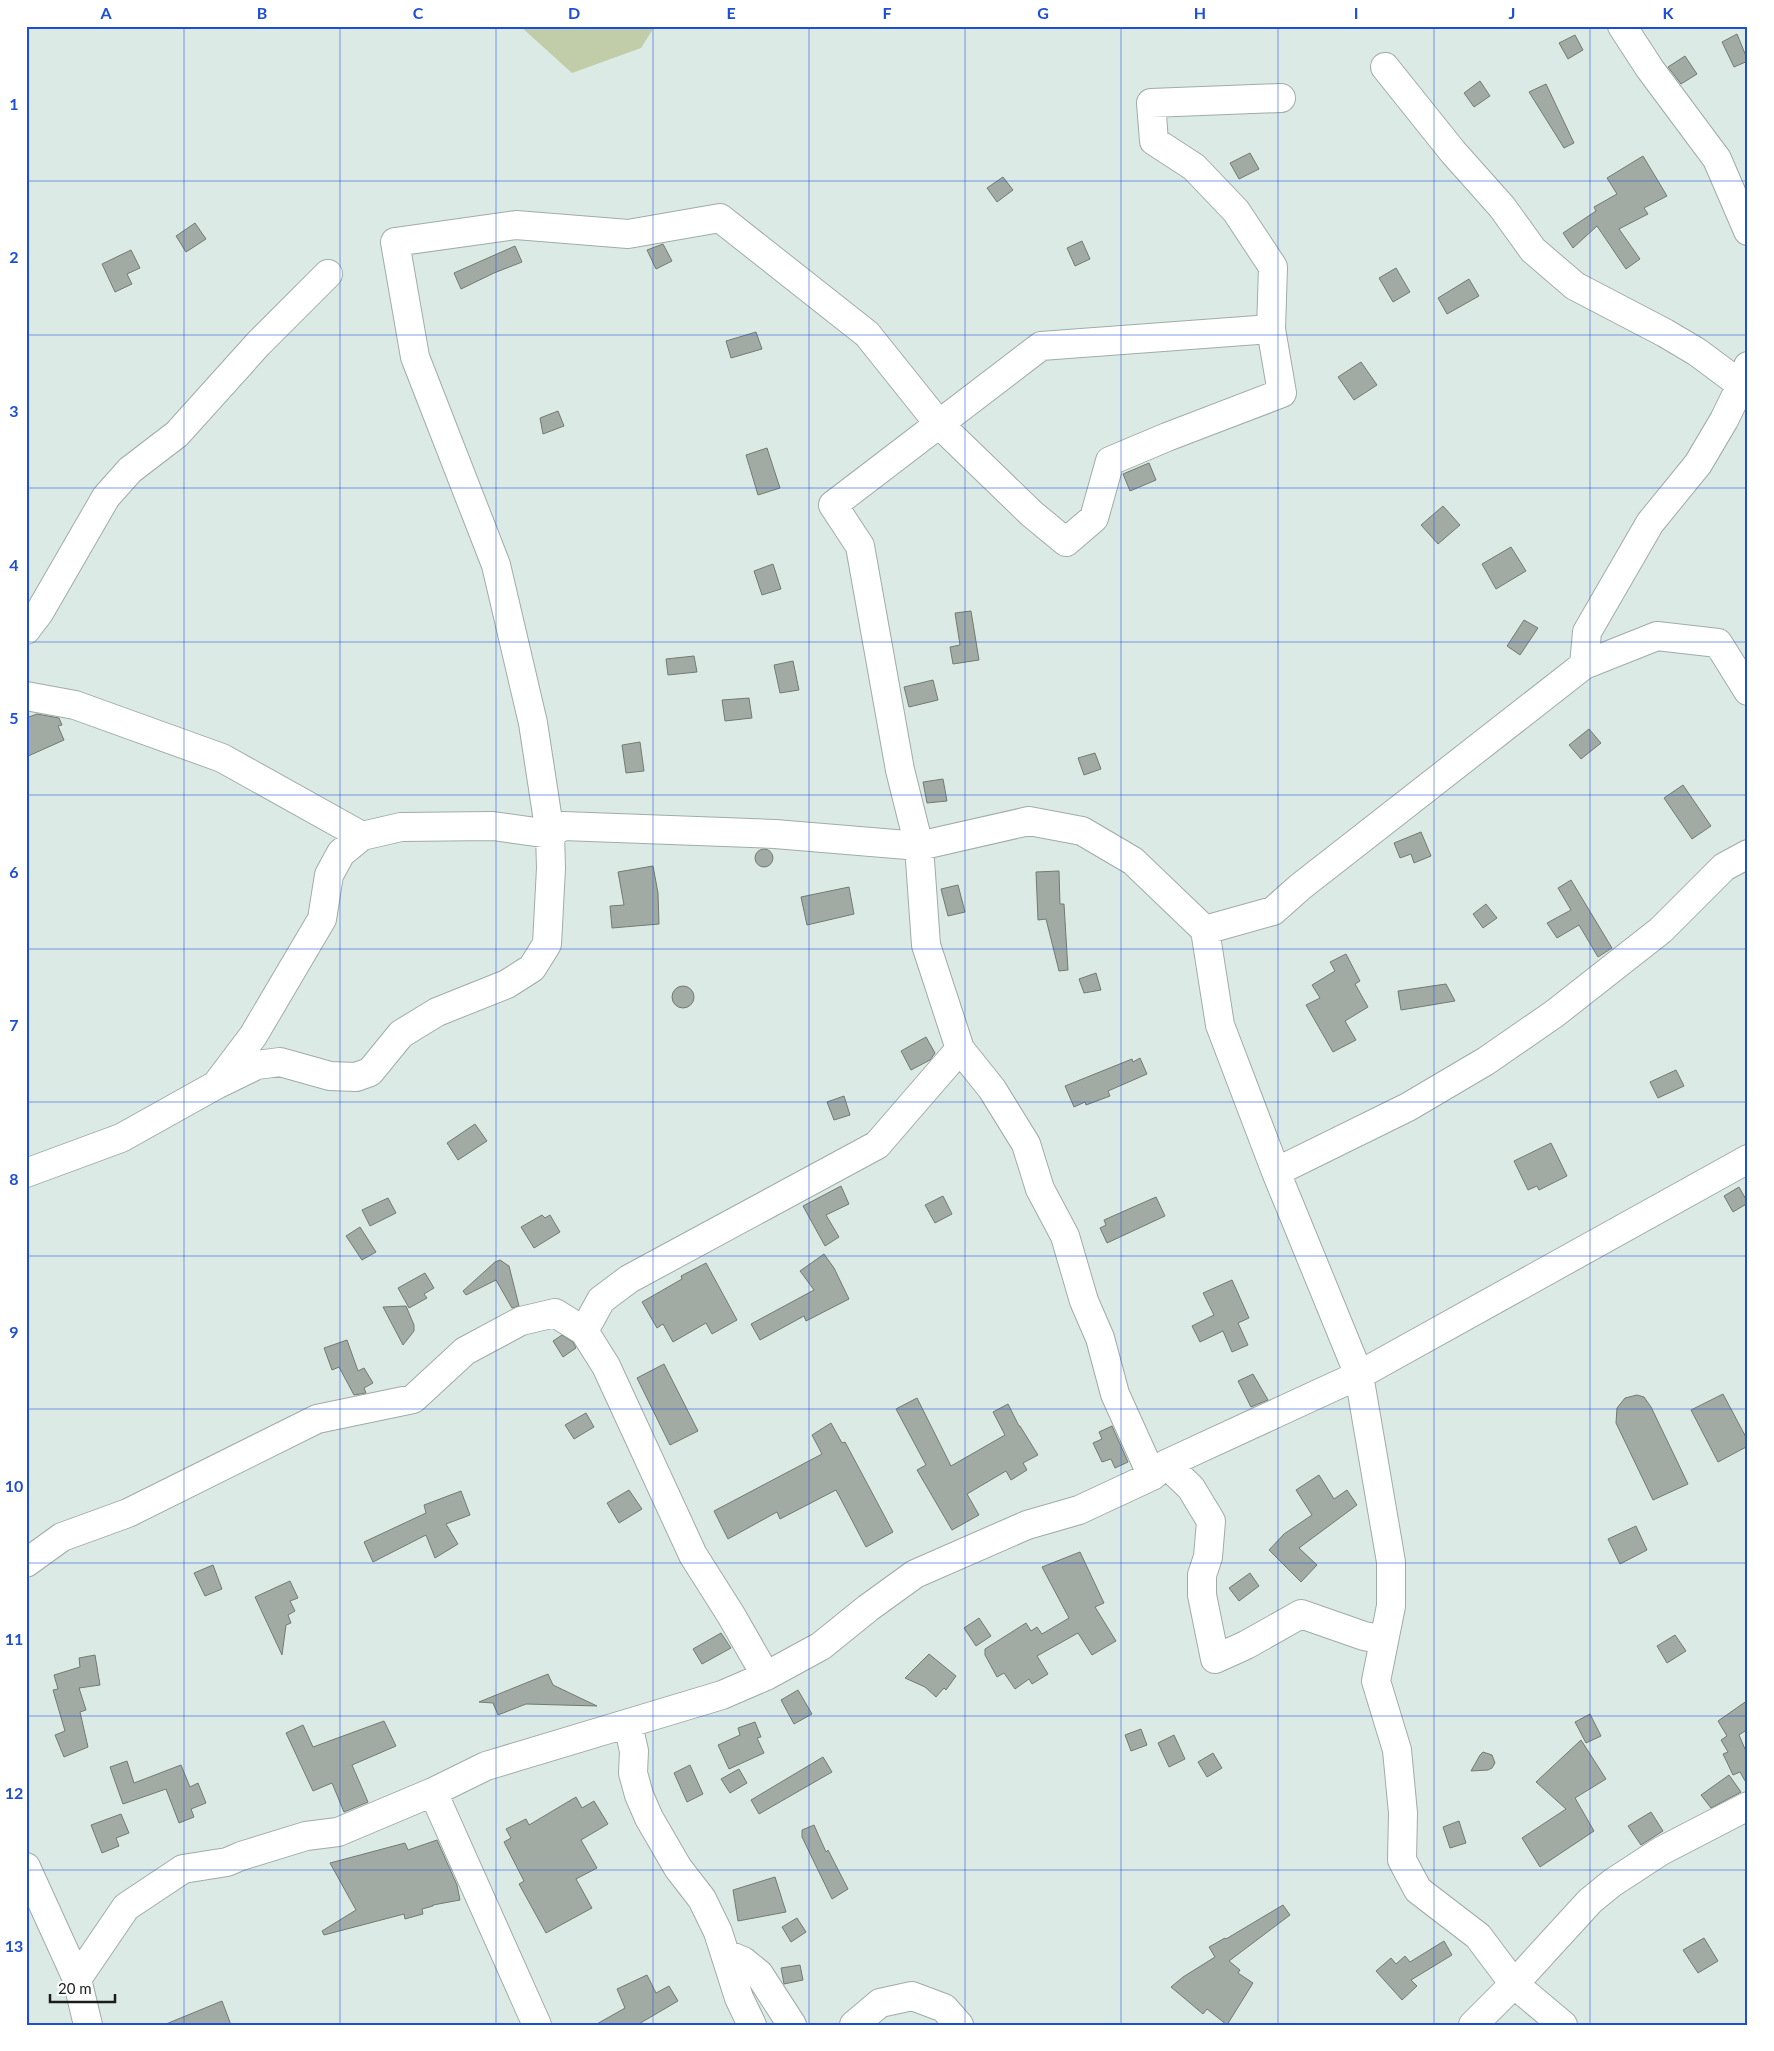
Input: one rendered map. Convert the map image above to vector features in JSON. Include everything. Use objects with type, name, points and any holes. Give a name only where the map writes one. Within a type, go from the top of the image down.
[{"type":"street","points":[[1622,26],[1650,70],[1717,159],[1748,231]]},
{"type":"street","points":[[1385,67],[1453,152],[1502,207],[1533,250],[1575,286],[1665,333],[1745,381],[1698,464],[1650,523],[1587,632],[1584,665]]},
{"type":"street","points":[[26,1173],[121,1138],[216,1085],[257,1066],[280,1062],[330,1076],[356,1077],[370,1072],[401,1034],[437,1012],[507,984],[532,968],[547,944],[551,868],[550,834],[533,723],[496,565],[415,357],[395,242],[516,225],[628,234],[720,218],[867,334],[939,424],[1032,514],[1066,542],[1094,518],[1110,461],[1282,393],[1271,329],[1273,267],[1236,211],[1194,167],[1154,141],[1151,103],[1281,98]]},
{"type":"street","points":[[26,630],[39,613],[74,555],[106,497],[130,470],[177,434],[258,344],[328,274]]},
{"type":"street","points":[[1271,329],[1041,346],[833,505],[860,546],[900,770],[919,846],[926,945],[960,1049],[992,1089],[1026,1144],[1040,1189],[1065,1236],[1084,1301],[1100,1338],[1115,1394],[1159,1470],[1192,1488],[1211,1521],[1208,1558],[1202,1575],[1202,1595],[1215,1659],[1301,1614],[1364,1636],[1384,1640]]},
{"type":"street","points":[[1205,930],[1273,911],[1300,887],[1584,665],[1657,636],[1718,643],[1748,691]]},
{"type":"street","points":[[26,696],[74,705],[222,758],[362,836]]},
{"type":"street","points":[[216,1085],[253,1036],[322,919],[329,875],[341,853],[362,836],[401,827],[493,826],[550,834],[563,826],[775,834],[919,846],[1029,820],[1082,831],[1133,861],[1205,930],[1220,1025],[1276,1172],[1359,1375],[1391,1562],[1391,1606],[1376,1681],[1397,1750],[1403,1813],[1402,1860],[1418,1890],[1478,1936],[1514,1984],[1563,2025]]},
{"type":"street","points":[[1276,1172],[1408,1107],[1486,1061],[1554,1014],[1661,930],[1724,867],[1748,854]]},
{"type":"street","points":[[584,1331],[601,1300],[629,1279],[878,1145],[960,1049]]},
{"type":"street","points":[[77,1979],[126,1907],[183,1869],[228,1862],[240,1856],[306,1836],[338,1832],[433,1792],[486,1766],[722,1695],[766,1676],[822,1646],[868,1608],[915,1574],[1027,1524],[1079,1510],[1359,1375],[1748,1159]]},
{"type":"street","points":[[26,1563],[62,1536],[128,1513],[317,1419],[413,1399],[464,1351],[521,1321],[555,1313],[584,1331],[606,1366],[693,1555],[731,1615],[766,1676]]},
{"type":"street","points":[[628,1724],[634,1751],[634,1773],[639,1795],[649,1818],[678,1868],[702,1899],[718,1932],[739,1998],[752,2025]]},
{"type":"street","points":[[433,1792],[538,2025]]},
{"type":"street","points":[[1473,2025],[1514,1984],[1590,1901],[1612,1883],[1661,1851],[1748,1806]]},
{"type":"street","points":[[26,1867],[77,1979],[88,2025]]},
{"type":"street","points":[[726,1954],[743,1961],[759,1974],[792,2025]]},
{"type":"street","points":[[854,2025],[880,2004],[912,1996],[944,2008],[959,2025]]},
{"type":"green space","points":[[520,26],[655,26],[641,48],[572,73]]},
{"type":"building","points":[[1737,34],[1748,61],[1734,67],[1722,42]]},
{"type":"building","points":[[1575,35],[1583,50],[1568,59],[1559,43]]},
{"type":"building","points":[[1685,56],[1697,74],[1681,84],[1668,67]]},
{"type":"building","points":[[1480,81],[1490,96],[1474,107],[1464,93]]},
{"type":"building","points":[[1546,84],[1574,143],[1564,148],[1529,92]]},
{"type":"building","points":[[1250,153],[1259,169],[1239,179],[1230,163]]},
{"type":"building","points":[[1643,156],[1667,196],[1644,208],[1648,214],[1619,229],[1640,259],[1626,269],[1597,226],[1573,248],[1563,233],[1596,211],[1594,207],[1617,194],[1607,178]]},
{"type":"building","points":[[1003,177],[1013,190],[997,202],[987,188]]},
{"type":"building","points":[[195,223],[206,239],[186,252],[176,236]]},
{"type":"building","points":[[1082,241],[1090,259],[1075,266],[1067,248]]},
{"type":"building","points":[[663,244],[672,261],[656,269],[647,250]]},
{"type":"building","points":[[515,246],[522,262],[461,289],[454,273]]},
{"type":"building","points":[[131,250],[140,268],[127,274],[132,284],[115,292],[102,264]]},
{"type":"building","points":[[1396,268],[1410,292],[1393,302],[1379,278]]},
{"type":"building","points":[[1469,279],[1479,296],[1447,314],[1438,298]]},
{"type":"building","points":[[756,332],[762,349],[731,358],[726,341]]},
{"type":"building","points":[[1361,362],[1377,385],[1354,400],[1338,377]]},
{"type":"building","points":[[558,411],[564,426],[543,434],[540,418]]},
{"type":"building","points":[[767,448],[780,488],[758,495],[746,455]]},
{"type":"building","points":[[1149,463],[1156,480],[1130,491],[1123,474]]},
{"type":"building","points":[[1443,506],[1460,525],[1438,544],[1421,525]]},
{"type":"building","points":[[1511,547],[1526,571],[1496,589],[1482,564]]},
{"type":"building","points":[[773,564],[781,589],[762,595],[754,571]]},
{"type":"building","points":[[971,611],[979,660],[953,664],[950,647],[960,645],[955,613]]},
{"type":"building","points":[[1524,620],[1538,628],[1520,655],[1507,646]]},
{"type":"building","points":[[694,656],[697,672],[668,675],[666,659]]},
{"type":"building","points":[[793,661],[799,690],[780,693],[774,665]]},
{"type":"building","points":[[933,680],[938,700],[909,707],[904,687]]},
{"type":"building","points":[[749,698],[752,718],[725,721],[722,700]]},
{"type":"building","points":[[37,714],[59,718],[62,725],[58,726],[64,740],[26,757],[26,718]]},
{"type":"building","points":[[1589,729],[1601,743],[1581,759],[1569,745]]},
{"type":"building","points":[[640,742],[644,771],[626,773],[622,745]]},
{"type":"building","points":[[1095,753],[1101,769],[1084,775],[1078,758]]},
{"type":"building","points":[[943,779],[947,801],[927,803],[923,782]]},
{"type":"building","points":[[1683,785],[1711,826],[1692,839],[1664,798]]},
{"type":"building","points":[[1421,832],[1431,856],[1414,863],[1411,854],[1400,858],[1394,843]]},
{"type":"building","points":[[764,849],[770,852],[773,858],[770,864],[764,867],[758,864],[755,858],[758,852]]},
{"type":"building","points":[[653,866],[658,893],[659,924],[612,928],[610,906],[624,905],[618,872]]},
{"type":"building","points":[[1059,871],[1060,904],[1064,904],[1068,970],[1059,971],[1046,919],[1038,920],[1036,872]]},
{"type":"building","points":[[1571,880],[1612,948],[1598,957],[1579,925],[1557,938],[1547,923],[1571,910],[1558,888]]},
{"type":"building","points":[[958,885],[965,912],[948,916],[941,889]]},
{"type":"building","points":[[849,887],[854,914],[807,925],[801,897]]},
{"type":"building","points":[[1486,904],[1497,918],[1483,928],[1473,914]]},
{"type":"building","points":[[1346,954],[1360,981],[1355,984],[1368,1007],[1345,1021],[1356,1040],[1333,1052],[1306,1005],[1320,998],[1312,985],[1335,971],[1330,962]]},
{"type":"building","points":[[1096,973],[1101,990],[1084,993],[1079,979]]},
{"type":"building","points":[[1446,984],[1455,1001],[1401,1010],[1398,991]]},
{"type":"building","points":[[683,986],[693,993],[694,997],[687,1007],[683,1008],[673,1001],[672,997],[679,987]]},
{"type":"building","points":[[926,1037],[935,1053],[930,1060],[911,1070],[901,1051]]},
{"type":"building","points":[[1140,1058],[1147,1074],[1108,1091],[1110,1096],[1086,1105],[1085,1102],[1074,1107],[1065,1086],[1132,1059],[1133,1062]]},
{"type":"building","points":[[1676,1070],[1684,1086],[1658,1098],[1650,1082]]},
{"type":"building","points":[[844,1096],[850,1115],[834,1120],[827,1102]]},
{"type":"building","points":[[475,1124],[487,1141],[458,1160],[447,1143]]},
{"type":"building","points":[[1551,1143],[1567,1176],[1539,1190],[1537,1186],[1528,1190],[1514,1161]]},
{"type":"building","points":[[841,1186],[849,1204],[826,1215],[839,1237],[825,1246],[803,1206]]},
{"type":"building","points":[[1739,1187],[1748,1203],[1733,1212],[1724,1196]]},
{"type":"building","points":[[943,1196],[952,1214],[935,1223],[925,1205]]},
{"type":"building","points":[[1156,1197],[1165,1216],[1107,1243],[1100,1228],[1106,1225],[1104,1220]]},
{"type":"building","points":[[388,1198],[396,1213],[370,1226],[362,1210]]},
{"type":"building","points":[[542,1215],[545,1218],[550,1215],[560,1232],[534,1248],[521,1227]]},
{"type":"building","points":[[360,1227],[376,1252],[362,1260],[346,1236]]},
{"type":"building","points":[[824,1254],[834,1268],[849,1299],[806,1321],[804,1316],[760,1340],[751,1324],[814,1290],[800,1271]]},
{"type":"building","points":[[500,1260],[509,1266],[519,1306],[512,1308],[496,1280],[466,1295],[463,1291],[495,1262]]},
{"type":"building","points":[[706,1263],[737,1320],[712,1334],[706,1323],[673,1342],[663,1324],[657,1328],[642,1302],[682,1279],[681,1276]]},
{"type":"building","points":[[425,1273],[434,1288],[424,1294],[427,1298],[409,1308],[398,1288]]},
{"type":"building","points":[[1232,1280],[1249,1318],[1238,1323],[1248,1345],[1232,1352],[1223,1331],[1200,1342],[1192,1326],[1214,1315],[1203,1293]]},
{"type":"building","points":[[406,1306],[414,1325],[414,1331],[403,1345],[383,1307]]},
{"type":"building","points":[[562,1335],[573,1342],[576,1348],[563,1357],[553,1341]]},
{"type":"building","points":[[347,1340],[358,1371],[364,1368],[373,1383],[364,1388],[366,1393],[354,1395],[339,1367],[332,1370],[324,1348]]},
{"type":"building","points":[[664,1364],[698,1431],[670,1445],[637,1378]]},
{"type":"building","points":[[1253,1374],[1268,1400],[1251,1407],[1238,1381]]},
{"type":"building","points":[[1723,1394],[1748,1441],[1748,1446],[1718,1462],[1691,1410]]},
{"type":"building","points":[[1637,1395],[1644,1397],[1651,1407],[1688,1484],[1653,1500],[1616,1423],[1617,1408],[1625,1398]]},
{"type":"building","points":[[917,1398],[951,1466],[1005,1435],[993,1412],[1008,1404],[1019,1426],[1038,1455],[1023,1463],[1027,1470],[1011,1480],[1006,1471],[967,1494],[979,1515],[952,1530],[917,1470],[926,1465],[896,1409]]},
{"type":"building","points":[[586,1413],[594,1427],[574,1439],[565,1425]]},
{"type":"building","points":[[831,1423],[842,1443],[845,1442],[893,1532],[866,1547],[836,1490],[780,1519],[777,1512],[728,1539],[714,1511],[822,1454],[812,1435]]},
{"type":"building","points":[[1112,1426],[1128,1462],[1115,1468],[1111,1459],[1102,1462],[1093,1443],[1102,1439],[1099,1432]]},
{"type":"building","points":[[1319,1475],[1334,1499],[1347,1490],[1357,1505],[1299,1548],[1317,1565],[1301,1582],[1269,1550],[1284,1534],[1312,1515],[1296,1490]]},
{"type":"building","points":[[629,1490],[642,1509],[619,1523],[607,1503]]},
{"type":"building","points":[[461,1491],[470,1515],[446,1524],[458,1544],[435,1558],[426,1535],[373,1562],[364,1542],[426,1513],[424,1505]]},
{"type":"building","points":[[1636,1526],[1647,1550],[1620,1564],[1608,1539]]},
{"type":"building","points":[[1080,1552],[1104,1603],[1095,1607],[1116,1641],[1092,1655],[1078,1633],[1037,1656],[1048,1674],[1032,1684],[1029,1679],[1015,1689],[1004,1673],[997,1677],[985,1655],[985,1649],[1026,1623],[1031,1631],[1037,1627],[1042,1634],[1069,1618],[1042,1567]]},
{"type":"building","points":[[213,1565],[222,1589],[205,1596],[194,1573]]},
{"type":"building","points":[[1250,1573],[1259,1586],[1239,1601],[1229,1588]]},
{"type":"building","points":[[290,1581],[298,1598],[290,1601],[295,1611],[288,1615],[291,1623],[286,1625],[282,1655],[255,1597]]},
{"type":"building","points":[[979,1618],[991,1636],[976,1646],[964,1628]]},
{"type":"building","points":[[721,1633],[731,1648],[702,1664],[693,1649]]},
{"type":"building","points":[[1675,1635],[1686,1651],[1667,1663],[1657,1646]]},
{"type":"building","points":[[929,1654],[956,1676],[946,1690],[944,1688],[936,1697],[925,1687],[905,1678]]},
{"type":"building","points":[[95,1655],[100,1685],[79,1688],[86,1710],[80,1712],[88,1747],[64,1757],[55,1735],[65,1731],[53,1690],[58,1689],[54,1675],[80,1667],[79,1658]]},
{"type":"building","points":[[548,1674],[553,1685],[597,1706],[526,1704],[498,1715],[493,1703],[479,1702]]},
{"type":"building","points":[[798,1690],[812,1714],[794,1724],[781,1700]]},
{"type":"building","points":[[1748,1700],[1748,1729],[1739,1735],[1748,1756],[1748,1786],[1740,1772],[1733,1775],[1723,1754],[1728,1752],[1721,1740],[1727,1736],[1718,1721]]},
{"type":"building","points":[[1590,1714],[1601,1736],[1586,1743],[1575,1722]]},
{"type":"building","points":[[384,1721],[396,1746],[352,1765],[368,1802],[344,1812],[332,1783],[313,1791],[286,1733],[303,1725],[313,1747]]},
{"type":"building","points":[[755,1722],[761,1737],[757,1738],[764,1753],[729,1769],[718,1745],[740,1735],[738,1728]]},
{"type":"building","points":[[1141,1729],[1147,1745],[1131,1751],[1125,1735]]},
{"type":"building","points":[[1174,1735],[1185,1759],[1169,1767],[1158,1743]]},
{"type":"building","points":[[1581,1740],[1606,1779],[1575,1798],[1594,1831],[1540,1867],[1522,1838],[1566,1809],[1536,1782]]},
{"type":"building","points":[[1483,1752],[1492,1755],[1495,1763],[1492,1768],[1471,1771],[1480,1755]]},
{"type":"building","points":[[1213,1753],[1222,1768],[1207,1777],[1198,1762]]},
{"type":"building","points":[[823,1757],[832,1772],[759,1814],[751,1800]]},
{"type":"building","points":[[127,1761],[134,1783],[181,1765],[190,1787],[198,1783],[206,1803],[191,1809],[194,1817],[179,1823],[166,1789],[123,1804],[110,1767]]},
{"type":"building","points":[[690,1765],[703,1794],[687,1802],[674,1773]]},
{"type":"building","points":[[739,1769],[747,1783],[730,1793],[721,1779]]},
{"type":"building","points":[[1729,1775],[1741,1792],[1711,1808],[1701,1795]]},
{"type":"building","points":[[576,1797],[582,1808],[594,1801],[608,1824],[581,1840],[597,1868],[576,1879],[592,1908],[546,1933],[519,1884],[524,1881],[504,1842],[511,1838],[506,1829],[526,1819],[529,1825]]},
{"type":"building","points":[[1651,1812],[1663,1831],[1641,1845],[1628,1826]]},
{"type":"building","points":[[121,1814],[129,1833],[116,1838],[119,1846],[102,1853],[91,1825]]},
{"type":"building","points":[[1459,1821],[1466,1843],[1450,1848],[1443,1827]]},
{"type":"building","points":[[814,1825],[826,1852],[828,1850],[848,1889],[832,1899],[802,1837],[802,1830]]},
{"type":"building","points":[[437,1840],[457,1885],[460,1900],[433,1905],[422,1909],[423,1914],[405,1919],[404,1914],[324,1935],[322,1931],[356,1910],[330,1863],[405,1843],[408,1850]]},
{"type":"building","points":[[775,1877],[786,1912],[738,1921],[733,1890]]},
{"type":"building","points":[[1283,1905],[1290,1915],[1229,1961],[1240,1970],[1238,1973],[1253,1983],[1227,2025],[1207,2009],[1203,2014],[1171,1987],[1183,1977],[1215,1957],[1209,1947]]},
{"type":"building","points":[[797,1918],[806,1932],[791,1942],[782,1927]]},
{"type":"building","points":[[1704,1938],[1718,1961],[1698,1973],[1683,1950]]},
{"type":"building","points":[[1444,1941],[1452,1955],[1411,1980],[1417,1986],[1402,2000],[1376,1971],[1391,1958],[1396,1964],[1405,1956],[1410,1962]]},
{"type":"building","points":[[800,1965],[803,1980],[784,1984],[781,1968]]},
{"type":"building","points":[[647,1975],[656,1993],[669,1986],[678,2001],[637,2025],[595,2025],[625,2008],[617,1989]]},
{"type":"building","points":[[222,2001],[231,2025],[166,2025],[166,2024]]}]
